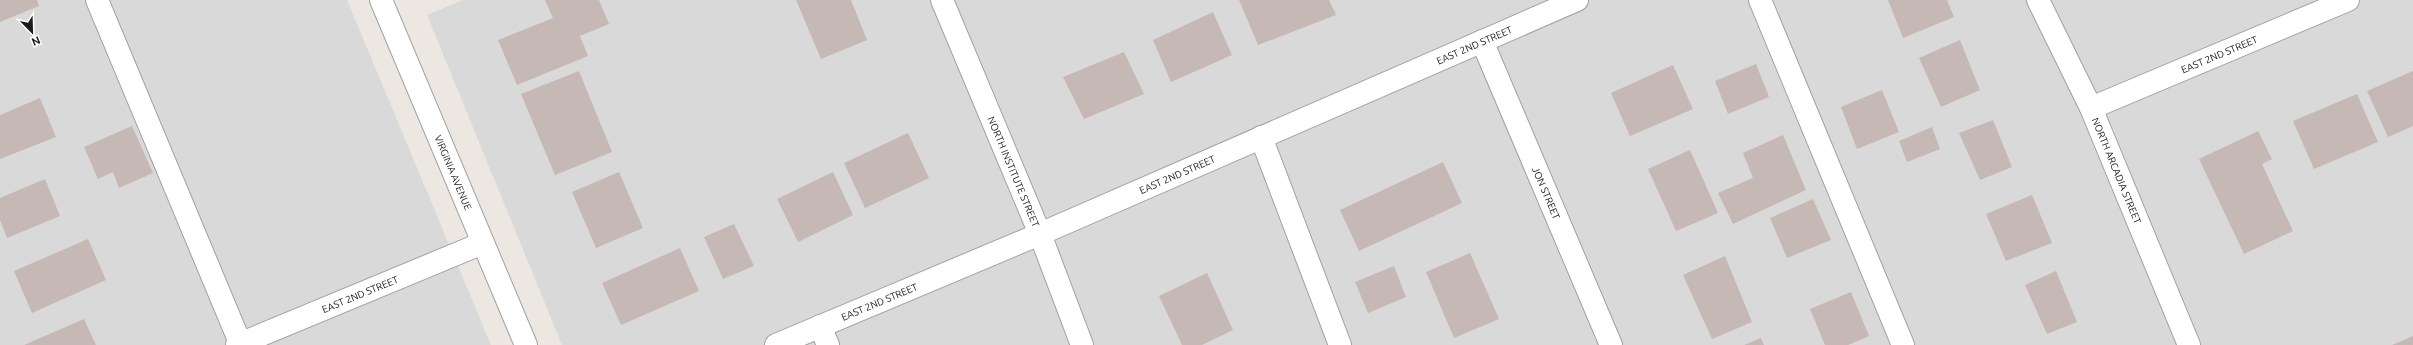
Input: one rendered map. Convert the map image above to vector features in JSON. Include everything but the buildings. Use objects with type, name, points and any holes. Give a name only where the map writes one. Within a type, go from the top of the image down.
[{"type":"street","points":[[97,0],[239,345]]},
{"type":"street","name":"VIRGINIA AVENUE","points":[[381,0],[526,345]]},
{"type":"street","name":"NORTH INSTITUTE STREET","points":[[942,0],[1040,234],[1082,345]]},
{"type":"street","name":"EAST 2ND STREET","points":[[776,345],[824,336],[1040,234],[1577,0]]},
{"type":"street","points":[[1760,0],[1903,345]]},
{"type":"street","name":"NORTH ARCADIA STREET","points":[[2038,0],[2091,108],[2189,345]]},
{"type":"street","name":"EAST 2ND STREET","points":[[2091,108],[2348,0]]},
{"type":"street","name":"JON STREET","points":[[1482,41],[1611,345]]},
{"type":"street","points":[[1261,137],[1340,345]]},
{"type":"street","name":"EAST 2ND STREET","points":[[239,345],[482,243]]},
{"type":"shaded area","points":[[0,0],[347,0],[491,345],[0,345]]},
{"type":"shaded area","points":[[463,0],[2413,0],[2413,345],[562,345],[427,15]]}]
